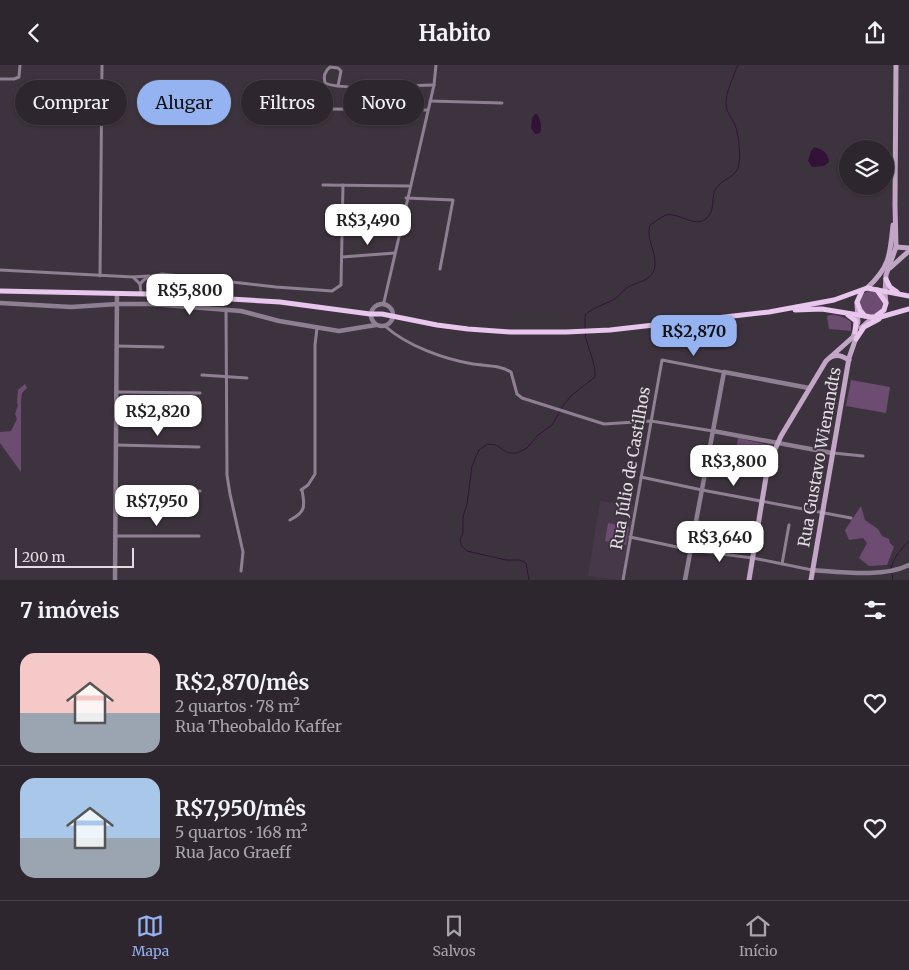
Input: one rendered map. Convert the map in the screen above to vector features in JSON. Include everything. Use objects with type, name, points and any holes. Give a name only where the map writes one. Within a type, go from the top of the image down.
[{"type":"main road","points":[[886,268],[896,247],[896,65]]},
{"type":"main road","points":[[854,336],[862,326],[884,310],[886,303],[886,268],[892,247],[895,205]]},
{"type":"main road","points":[[896,247],[909,249]]},
{"type":"main road","points":[[854,336],[858,323],[857,302],[865,289],[909,249]]},
{"type":"main road","points":[[886,279],[890,287],[902,294]]},
{"type":"main road","points":[[0,291],[141,293],[280,302],[394,316],[437,325],[510,332],[600,331],[769,311],[834,300],[865,289],[875,289],[909,296]]},
{"type":"main road","points":[[875,289],[886,303]]},
{"type":"main road","points":[[857,302],[860,310],[866,316]]},
{"type":"main road","points":[[769,311],[822,309],[877,317],[909,309]]},
{"type":"main road","points":[[838,311],[854,318],[856,321],[854,336]]},
{"type":"main road","points":[[749,580],[768,465],[776,444],[829,357],[867,325],[896,312]]},
{"type":"main road","name":"Rua Gustavo Wienandts","points":[[811,580],[848,360],[854,336]]},
{"type":"main road","points":[[829,357],[836,355],[848,360]]},
{"type":"street","points":[[0,79],[19,77],[20,65]]},
{"type":"street","points":[[100,276],[102,65]]},
{"type":"street","points":[[385,304],[406,198],[434,85],[436,65]]},
{"type":"street","points":[[338,86],[341,71],[338,68],[330,67],[324,75],[325,83],[330,85],[338,86],[434,85]]},
{"type":"street","points":[[430,101],[502,103]]},
{"type":"street","points":[[333,109],[428,110]]},
{"type":"street","points":[[324,185],[409,186]]},
{"type":"street","points":[[0,270],[100,276],[133,277],[162,275],[332,291],[341,285],[343,185]]},
{"type":"street","points":[[406,198],[453,201],[440,269]]},
{"type":"street","points":[[342,257],[395,253]]},
{"type":"street","points":[[140,285],[150,276]]},
{"type":"street","points":[[133,277],[140,285],[141,293]]},
{"type":"street","points":[[115,580],[117,293]]},
{"type":"street","points":[[0,303],[71,307],[150,304],[241,311],[279,321],[339,331],[376,325],[385,326],[404,339],[440,355],[472,364],[505,368],[511,372],[517,394],[522,398],[604,425],[651,421],[776,444],[863,456]]},
{"type":"street","points":[[376,325],[370,314],[374,307],[379,304],[385,304],[391,308],[394,316],[385,326]]},
{"type":"street","points":[[226,309],[227,475],[243,551],[241,571]]},
{"type":"street","points":[[290,520],[299,516],[302,512],[304,502],[301,490],[308,485],[315,474],[315,345],[317,328]]},
{"type":"street","points":[[116,346],[163,347]]},
{"type":"street","name":"Rua Júlio de Castilhos","points":[[624,580],[662,360],[724,372]]},
{"type":"street","points":[[685,580],[724,372],[809,388]]},
{"type":"street","points":[[202,375],[247,379]]},
{"type":"street","points":[[116,392],[200,393]]},
{"type":"street","points":[[116,445],[199,447]]},
{"type":"street","points":[[641,477],[702,491],[851,519]]},
{"type":"street","points":[[116,491],[200,491]]},
{"type":"street","points":[[782,564],[789,525]]},
{"type":"street","points":[[115,536],[199,536]]},
{"type":"street","points":[[630,537],[691,550],[782,564],[812,571],[886,572],[909,565]]},
{"type":"shaded area","points":[[537,114],[541,125],[540,133],[535,134],[531,128],[532,118]]},
{"type":"shaded area","points":[[814,147],[822,150],[828,156],[829,162],[824,166],[812,167],[808,161]]},
{"type":"shaded area","points":[[871,291],[879,295],[883,303],[879,311],[871,315],[863,311],[859,303],[863,295]]},
{"type":"shaded area","points":[[829,315],[841,316],[851,322],[851,331],[829,329],[827,317]]},
{"type":"shaded area","points":[[851,380],[890,387],[886,413],[846,406]]},
{"type":"shaded area","points":[[25,384],[27,388],[22,393],[21,401],[21,472],[0,443],[0,432],[11,431],[17,419],[15,414],[18,405],[18,390]]},
{"type":"shaded area","points":[[738,438],[772,446],[764,462],[736,451]]},
{"type":"shaded area","points":[[600,501],[634,506],[622,580],[588,576]]},
{"type":"shaded area","points":[[861,506],[865,520],[878,529],[882,536],[889,539],[894,547],[887,565],[869,566],[859,558],[867,543],[863,538],[849,540],[845,530]]},
{"type":"shaded area","points":[[608,523],[629,527],[626,545],[605,541]]},
{"type":"waterway","points":[[585,329],[585,315],[615,299],[628,287],[646,280],[652,273],[655,263],[649,235],[650,225],[666,215],[697,222],[707,218],[710,215],[717,187],[737,170],[740,155],[738,135],[728,113],[726,101],[728,90],[738,65]]},
{"type":"waterway","points":[[529,580],[526,563],[520,560],[506,560],[467,551],[461,545],[463,517],[467,504],[472,466],[479,450],[488,444],[496,445],[508,453],[517,453],[527,448],[538,435],[552,425],[564,404],[572,395],[595,377],[585,333]]},
{"type":"waterway","points":[[891,569],[895,557],[909,541]]},
{"type":"waterway","points":[[892,573],[893,580]]}]
